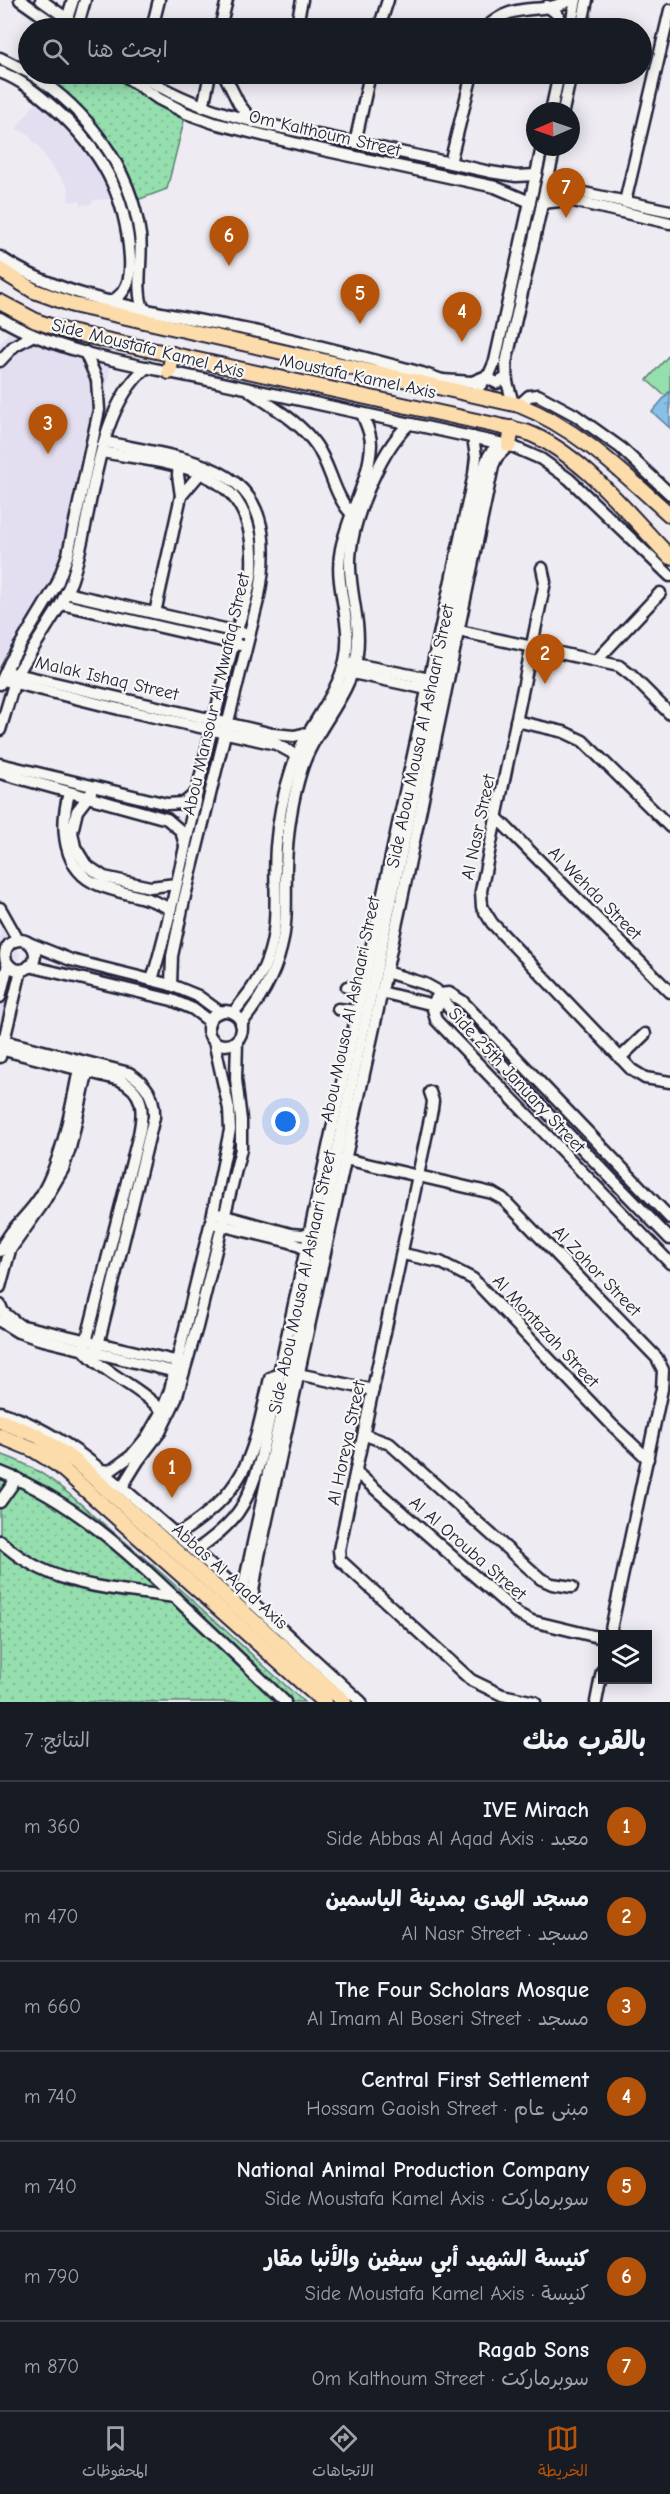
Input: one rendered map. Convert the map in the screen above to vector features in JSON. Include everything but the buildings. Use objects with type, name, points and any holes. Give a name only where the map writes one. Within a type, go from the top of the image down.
[{"type":"main road","name":"Moustafa Kamel Axis","points":[[0,270],[51,298],[182,323],[454,392],[516,404],[548,418],[581,438],[670,515]]},
{"type":"main road","name":"Moustafa Kamel Axis","points":[[0,302],[36,321],[65,331],[512,428],[539,437],[575,460],[670,556]]},
{"type":"main road","points":[[169,372],[173,354]]},
{"type":"main road","points":[[509,446],[512,428]]},
{"type":"main road","points":[[654,540],[662,541],[670,536]]},
{"type":"main road","name":"Abbas Al Aqad Axis","points":[[0,1421],[45,1440],[97,1473],[290,1646],[344,1702]]},
{"type":"main road","name":"Abbas Al Aqad Axis","points":[[0,1436],[33,1450],[58,1465],[324,1702]]},
{"type":"street","points":[[20,0],[50,18]]},
{"type":"street","points":[[41,0],[57,18]]},
{"type":"street","points":[[67,18],[73,0]]},
{"type":"street","points":[[80,18],[85,0]]},
{"type":"street","points":[[155,18],[159,0]]},
{"type":"street","points":[[222,18],[227,0]]},
{"type":"street","points":[[298,18],[302,0]]},
{"type":"street","points":[[382,18],[388,0]]},
{"type":"street","points":[[496,18],[516,6],[526,4],[547,6],[571,0]]},
{"type":"street","points":[[571,18],[576,0]]},
{"type":"street","points":[[582,18],[586,0]]},
{"type":"street","points":[[547,6],[560,18]]},
{"type":"street","points":[[625,202],[670,10]]},
{"type":"street","points":[[0,58],[18,67]]},
{"type":"street","points":[[0,72],[18,82]]},
{"type":"street","points":[[22,84],[33,90],[68,120],[107,171],[121,203],[128,235],[130,263],[127,286],[122,295],[111,300]]},
{"type":"street","points":[[52,84],[92,128],[117,164],[134,206],[140,235],[142,265],[140,287],[143,308]]},
{"type":"street","name":"Om Kalthoum Street","points":[[148,84],[186,113],[214,123],[314,148],[495,188],[536,203],[569,200],[670,217]]},
{"type":"street","name":"Om Kalthoum Street","points":[[153,84],[203,108],[253,122],[505,174],[536,175]]},
{"type":"street","points":[[203,108],[208,84]]},
{"type":"street","points":[[229,84],[239,104],[253,122]]},
{"type":"street","points":[[355,143],[367,84]]},
{"type":"street","points":[[450,162],[470,84]]},
{"type":"street","points":[[554,102],[561,84]]},
{"type":"street","points":[[563,102],[564,84]]},
{"type":"street","points":[[472,395],[489,375],[495,361],[516,292],[536,203],[536,175],[540,156]]},
{"type":"street","points":[[536,203],[549,178],[553,156]]},
{"type":"street","name":"Om Kalthoum Street","points":[[549,178],[566,188],[625,202],[670,217]]},
{"type":"street","name":"Side Moustafa Kamel Axis","points":[[0,257],[38,280],[143,308],[182,323],[330,349],[416,371],[442,381],[454,392]]},
{"type":"street","points":[[127,286],[134,289],[140,287]]},
{"type":"street","points":[[516,292],[506,363],[506,378],[516,404],[529,396],[538,395],[575,415],[621,448],[670,494]]},
{"type":"street","name":"Side Moustafa Kamel Axis","points":[[0,318],[32,336],[56,345],[509,446],[541,459],[569,479],[670,576]]},
{"type":"street","points":[[0,361],[14,346],[32,336]]},
{"type":"street","points":[[0,730],[15,678],[61,604],[79,558],[103,447],[99,387],[85,352]]},
{"type":"street","points":[[2,678],[50,598],[64,569],[102,426],[121,397],[147,367]]},
{"type":"street","points":[[489,375],[491,380],[497,383],[506,378]]},
{"type":"street","points":[[442,381],[472,382],[489,375]]},
{"type":"street","points":[[246,389],[279,411],[309,436],[321,453],[343,503],[354,516]]},
{"type":"street","points":[[241,1024],[260,1000],[282,947],[286,916],[288,831],[302,770],[348,667],[358,634],[350,568],[354,516],[371,444],[370,433],[362,414]]},
{"type":"street","points":[[354,516],[397,436],[409,424]]},
{"type":"street","name":"Abou Mousa Al Ashaari Street","points":[[347,1079],[345,1051],[364,986],[377,904],[389,849],[433,685],[474,474],[476,457],[472,437]]},
{"type":"street","name":"Abou Mousa Al Ashaari Street","points":[[195,1551],[227,1525],[244,1505],[253,1487],[314,1236],[433,685],[486,463],[496,448],[509,446]]},
{"type":"street","name":"Side Abou Mousa Al Ashaari Street","points":[[251,1603],[259,1556],[494,466],[497,457],[509,446]]},
{"type":"street","name":"Abou Mansour Al Mwafaq Street","points":[[103,447],[222,472],[238,485],[253,504],[261,528],[263,566],[249,634],[225,728],[176,884],[178,899],[170,909],[152,980]]},
{"type":"street","points":[[155,613],[181,496],[178,462]]},
{"type":"street","points":[[181,496],[203,469]]},
{"type":"street","name":"Abou Mansour Al Mwafaq Street","points":[[171,985],[178,899],[198,814],[197,792],[252,571],[248,529],[241,508],[235,498],[203,469]]},
{"type":"street","name":"Al Nasr Street","points":[[542,568],[545,582],[481,900],[486,915],[620,1058],[639,1075],[670,1082]]},
{"type":"street","points":[[66,593],[249,634]]},
{"type":"street","points":[[597,660],[660,593]]},
{"type":"street","points":[[61,604],[246,646]]},
{"type":"street","points":[[459,631],[597,660],[626,670],[670,714]]},
{"type":"street","points":[[348,667],[433,685]]},
{"type":"street","points":[[233,1013],[262,971],[273,939],[278,827],[296,755],[348,667]]},
{"type":"street","name":"Malak Ishaq Street","points":[[2,678],[15,678],[225,728],[276,744],[296,755]]},
{"type":"street","points":[[516,721],[564,732],[583,741],[670,827]]},
{"type":"street","name":"Malak Ishaq Street","points":[[225,728],[286,736],[308,733]]},
{"type":"street","points":[[0,764],[94,788],[172,804],[184,803],[197,792]]},
{"type":"street","points":[[0,773],[167,819],[181,831],[186,847]]},
{"type":"street","points":[[94,788],[77,811],[72,832],[75,847],[86,866],[104,877],[138,884],[159,887],[176,884]]},
{"type":"street","points":[[69,793],[64,823],[65,838],[74,865],[83,875],[98,885],[141,895],[170,909]]},
{"type":"street","name":"Al Wehda Street","points":[[497,818],[670,992]]},
{"type":"street","points":[[0,908],[18,940],[71,960],[171,985],[198,996],[220,1012],[233,1013],[241,1024],[241,1032],[237,1040],[236,1079],[242,1135],[241,1149],[224,1220],[165,1425],[135,1459],[110,1471],[97,1473]]},
{"type":"street","points":[[0,938],[9,964],[0,997]]},
{"type":"street","points":[[6,950],[9,945],[18,940]]},
{"type":"street","points":[[31,944],[35,956],[25,968],[1,1047],[84,1066],[129,1073],[138,1079],[148,1091],[148,1106],[142,1118],[85,1345]]},
{"type":"street","points":[[9,964],[172,1000],[193,1009],[209,1021]]},
{"type":"street","points":[[386,972],[425,984],[439,994],[450,1009],[670,1239]]},
{"type":"street","points":[[347,987],[364,986]]},
{"type":"street","points":[[381,992],[450,1009]]},
{"type":"street","name":"Side 25th January Street","points":[[670,1218],[615,1158],[462,1001],[452,994],[439,994],[432,1005],[433,1015],[441,1025],[670,1263]]},
{"type":"street","points":[[338,1010],[358,1011]]},
{"type":"street","points":[[122,1487],[162,1411],[180,1368],[226,1153],[231,1119],[214,1041],[208,1030],[209,1021],[220,1012]]},
{"type":"street","points":[[620,1058],[645,1034]]},
{"type":"street","points":[[214,1041],[226,1045],[237,1040]]},
{"type":"street","points":[[0,1287],[10,1250],[42,1205],[59,1168],[84,1066]]},
{"type":"street","name":"Al Horeya Street","points":[[430,1092],[433,1101],[420,1176],[339,1550],[340,1560],[471,1680],[502,1695],[535,1702]]},
{"type":"street","points":[[98,1348],[154,1117],[148,1106]]},
{"type":"street","points":[[531,1119],[543,1107]]},
{"type":"street","points":[[565,1130],[575,1119]]},
{"type":"street","points":[[135,1148],[146,1150]]},
{"type":"street","points":[[603,1170],[615,1158]]},
{"type":"street","name":"Al Zohor Street","points":[[345,1159],[492,1193],[503,1199],[657,1358],[663,1370],[663,1389],[611,1630]]},
{"type":"street","points":[[0,1251],[9,1234],[41,1195],[59,1168]]},
{"type":"street","points":[[212,1217],[314,1236]]},
{"type":"street","points":[[224,1220],[310,1251]]},
{"type":"street","name":"Abou Mousa Al Ashaari Street","points":[[242,1594],[259,1460],[310,1251]]},
{"type":"street","name":"Al Montazah Street","points":[[403,1254],[440,1262],[473,1280],[612,1425],[648,1459]]},
{"type":"street","points":[[0,1305],[3,1312],[20,1325],[85,1345],[93,1359],[147,1396],[162,1411]]},
{"type":"street","points":[[0,1321],[18,1332],[85,1345],[180,1368]]},
{"type":"street","points":[[298,1374],[373,1390]]},
{"type":"street","points":[[0,1412],[48,1432],[77,1450],[97,1473],[122,1487],[242,1594],[290,1646],[361,1702]]},
{"type":"street","points":[[365,1435],[390,1444],[541,1579],[552,1584],[572,1587]]},
{"type":"street","points":[[177,1535],[222,1500],[259,1460]]},
{"type":"street","points":[[0,1472],[41,1491],[106,1536],[175,1597],[285,1702]]},
{"type":"street","name":"Al Al Orouba Street","points":[[357,1473],[518,1614],[532,1621],[598,1637]]},
{"type":"street","points":[[0,1502],[17,1478]]},
{"type":"street","points":[[0,1541],[30,1565],[54,1576],[81,1583],[175,1597]]},
{"type":"street","points":[[596,1702],[600,1684]]},
{"type":"shaded area","points":[[39,98],[66,121],[96,161],[114,199],[93,200],[92,204],[81,205],[80,200],[70,202],[69,189],[61,178],[63,176],[60,177],[39,145],[36,145],[28,134],[16,129]]},
{"type":"shaded area","points":[[8,333],[111,366],[76,544],[63,586],[16,660],[0,705],[0,345]]},
{"type":"shaded area","points":[[0,915],[20,954],[0,1042]]},
{"type":"green space","points":[[44,84],[138,84],[186,113],[167,189],[132,202],[106,145]]},
{"type":"green space","points":[[670,354],[670,391],[665,396],[647,380]]},
{"type":"green space","points":[[0,1454],[45,1475],[68,1493],[181,1590],[304,1702],[0,1702]]},
{"type":"water","points":[[670,391],[670,428],[652,412]]},
{"type":"place","name":"Ragab Sons","points":[[566,218]]},
{"type":"place","name":"كنيسة الشهيد أبي سيفين والأنبا مقار","points":[[229,266]]},
{"type":"place","name":"National Animal Production Company","points":[[360,324]]},
{"type":"place","name":"Central First Settlement","points":[[462,342]]},
{"type":"place","name":"The Four Scholars Mosque","points":[[48,454]]},
{"type":"place","name":"مسجد الهدى بمدينة الياسمين","points":[[545,684]]},
{"type":"place","name":"IVE Mirach","points":[[172,1498]]}]
